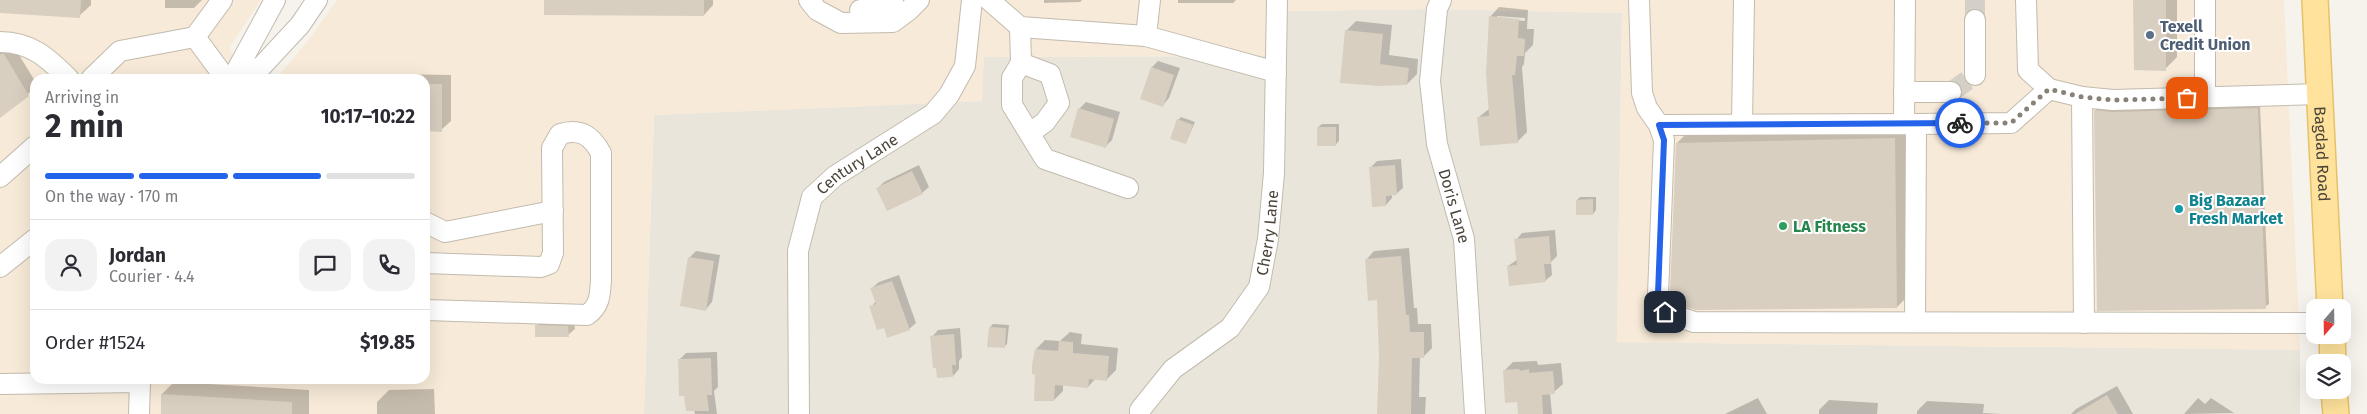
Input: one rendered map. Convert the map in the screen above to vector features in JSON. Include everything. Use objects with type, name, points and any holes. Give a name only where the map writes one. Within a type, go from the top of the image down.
[{"type":"main road","name":"Bagdad Road","points":[[2315,0],[2330,299]]},
{"type":"main road","points":[[2335,399],[2336,414]]},
{"type":"street","points":[[97,74],[120,51],[196,36],[222,0]]},
{"type":"street","points":[[235,74],[275,0]]},
{"type":"street","points":[[247,74],[262,66],[300,25],[317,0]]},
{"type":"street","points":[[809,0],[817,10],[841,23],[893,22],[919,0]]},
{"type":"street","points":[[823,0],[834,7],[850,10],[886,9],[893,4],[893,0]]},
{"type":"street","name":"Century Lane","points":[[799,414],[798,252],[812,197],[835,176],[933,114],[949,95],[965,66],[972,0]]},
{"type":"street","points":[[1146,36],[1150,0]]},
{"type":"street","name":"Cherry Lane","points":[[1140,414],[1140,410],[1173,369],[1230,328],[1259,287],[1268,239],[1274,173],[1277,0]]},
{"type":"street","name":"Doris Lane","points":[[1441,0],[1437,9],[1430,81],[1437,144],[1464,239],[1475,414]]},
{"type":"street","points":[[1639,0],[1642,93],[1647,108],[1659,125],[1664,140],[1658,294],[1665,312],[1694,322],[2306,323]]},
{"type":"street","points":[[1742,123],[1744,0]]},
{"type":"street","points":[[1905,0],[1904,92],[1910,124],[1915,322]]},
{"type":"street","points":[[2026,0],[2028,70],[2049,89],[2082,97],[2113,100],[2320,94]]},
{"type":"street","points":[[2204,0],[2205,97]]},
{"type":"street","points":[[999,4],[1020,27],[1021,63],[1012,78],[1012,105],[1045,159],[1128,188]]},
{"type":"street","points":[[1975,20],[1975,75]]},
{"type":"street","points":[[1020,27],[1146,36],[1276,72]]},
{"type":"street","points":[[196,36],[223,74]]},
{"type":"street","points":[[0,42],[16,42],[48,57],[64,74]]},
{"type":"street","points":[[1021,63],[1050,74],[1059,102],[1044,122],[1030,133]]},
{"type":"street","points":[[1659,125],[1742,123],[2011,123],[2049,89]]},
{"type":"street","points":[[1904,92],[1951,92]]},
{"type":"street","points":[[2082,97],[2084,323]]},
{"type":"street","points":[[430,263],[540,267],[549,264],[553,253],[552,148],[560,134],[568,131],[577,131],[587,135],[594,141],[601,153],[601,280],[600,298],[595,309],[587,314],[430,310]]},
{"type":"street","points":[[0,177],[30,159]]},
{"type":"street","points":[[430,224],[445,232],[553,211]]},
{"type":"street","points":[[0,267],[30,243]]},
{"type":"street","points":[[0,384],[30,383]]},
{"type":"street","points":[[139,414],[140,384]]},
{"type":"shaded area","points":[[0,0],[261,0],[229,48],[247,74],[30,74],[30,384],[430,384],[430,74],[280,74],[310,38],[337,0],[2284,0],[2300,350],[1617,342],[1622,13],[1437,9],[1287,11],[1286,56],[984,57],[982,101],[654,115],[644,414],[0,414]]},
{"type":"shaded area","points":[[1437,9],[1622,13],[1617,342],[2300,350],[2300,414],[644,414],[654,115],[981,101],[984,57],[1286,56],[1287,11]]},
{"type":"building","points":[[0,0],[81,0],[80,18],[0,13]]},
{"type":"building","points":[[544,0],[704,0],[704,16],[544,15]]},
{"type":"building","name":"Texell Credit Union","points":[[2133,0],[2166,0],[2166,71],[2134,70]]},
{"type":"building","points":[[1489,16],[1519,19],[1518,38],[1525,39],[1524,56],[1517,56],[1515,75],[1512,75],[1518,143],[1480,146],[1477,117],[1489,116],[1486,73]]},
{"type":"building","points":[[1345,30],[1383,34],[1380,64],[1409,68],[1407,85],[1379,86],[1340,83]]},
{"type":"building","points":[[0,54],[4,54],[29,96],[0,118]]},
{"type":"building","points":[[1151,67],[1174,75],[1163,107],[1140,99]]},
{"type":"building","points":[[430,84],[442,84],[442,132],[430,131]]},
{"type":"building","points":[[1078,108],[1114,119],[1106,148],[1070,137]]},
{"type":"building","name":"Big Bazaar Fresh Market","points":[[2258,108],[2266,309],[2097,311],[2094,110],[2113,112]]},
{"type":"building","points":[[1177,119],[1193,125],[1186,144],[1170,139]]},
{"type":"building","points":[[1317,127],[1336,127],[1336,146],[1317,146]]},
{"type":"building","name":"LA Fitness","points":[[1895,138],[1897,308],[1696,310],[1674,303],[1670,293],[1676,143]]},
{"type":"building","points":[[1395,165],[1397,195],[1386,196],[1386,206],[1372,207],[1369,167]]},
{"type":"building","points":[[912,171],[923,194],[887,211],[876,188]]},
{"type":"building","points":[[1593,199],[1593,215],[1576,215],[1576,200]]},
{"type":"building","points":[[1549,236],[1551,264],[1544,264],[1546,282],[1509,286],[1507,266],[1517,265],[1514,239]]},
{"type":"building","points":[[1401,256],[1406,315],[1409,315],[1410,332],[1424,332],[1424,358],[1412,358],[1411,414],[1377,414],[1379,358],[1377,300],[1368,301],[1365,259]]},
{"type":"building","points":[[688,257],[714,261],[706,311],[680,306]]},
{"type":"building","points":[[892,281],[910,330],[887,338],[884,328],[877,330],[869,306],[876,304],[870,288]]},
{"type":"building","points":[[535,325],[568,326],[569,337],[535,337]]},
{"type":"building","points":[[989,327],[1006,328],[1005,348],[987,347]]},
{"type":"building","points":[[954,334],[956,365],[952,365],[953,377],[937,378],[936,368],[933,368],[930,336]]},
{"type":"building","points":[[1059,341],[1073,342],[1073,353],[1109,356],[1107,381],[1089,379],[1088,388],[1055,385],[1054,401],[1034,401],[1035,375],[1032,374],[1032,365],[1035,349],[1058,351]]},
{"type":"building","points":[[711,358],[712,395],[707,395],[709,411],[686,411],[684,396],[679,396],[678,359]]},
{"type":"building","points":[[1519,369],[1520,371],[1529,369],[1529,373],[1553,371],[1555,394],[1542,395],[1543,414],[1518,414],[1517,402],[1505,403],[1503,370]]},
{"type":"building","points":[[161,394],[292,402],[292,414],[161,414]]},
{"type":"building","points":[[2107,395],[2118,414],[2075,414]]},
{"type":"tunnel","points":[[1975,0],[1975,20]]},
{"type":"tunnel","points":[[1951,92],[1975,75]]},
{"type":"way so far","points":[[1960,123],[2011,123],[2049,89],[2082,97],[2113,100],[2187,98]]},
{"type":"place","name":"Texell Credit Union","points":[[2150,35]]},
{"type":"place","name":"Big Bazaar Fresh Market","points":[[2179,209]]},
{"type":"place","name":"LA Fitness","points":[[1783,226]]},
{"type":"route","points":[[1665,312],[1658,294],[1664,140],[1659,125],[1960,123]]}]
